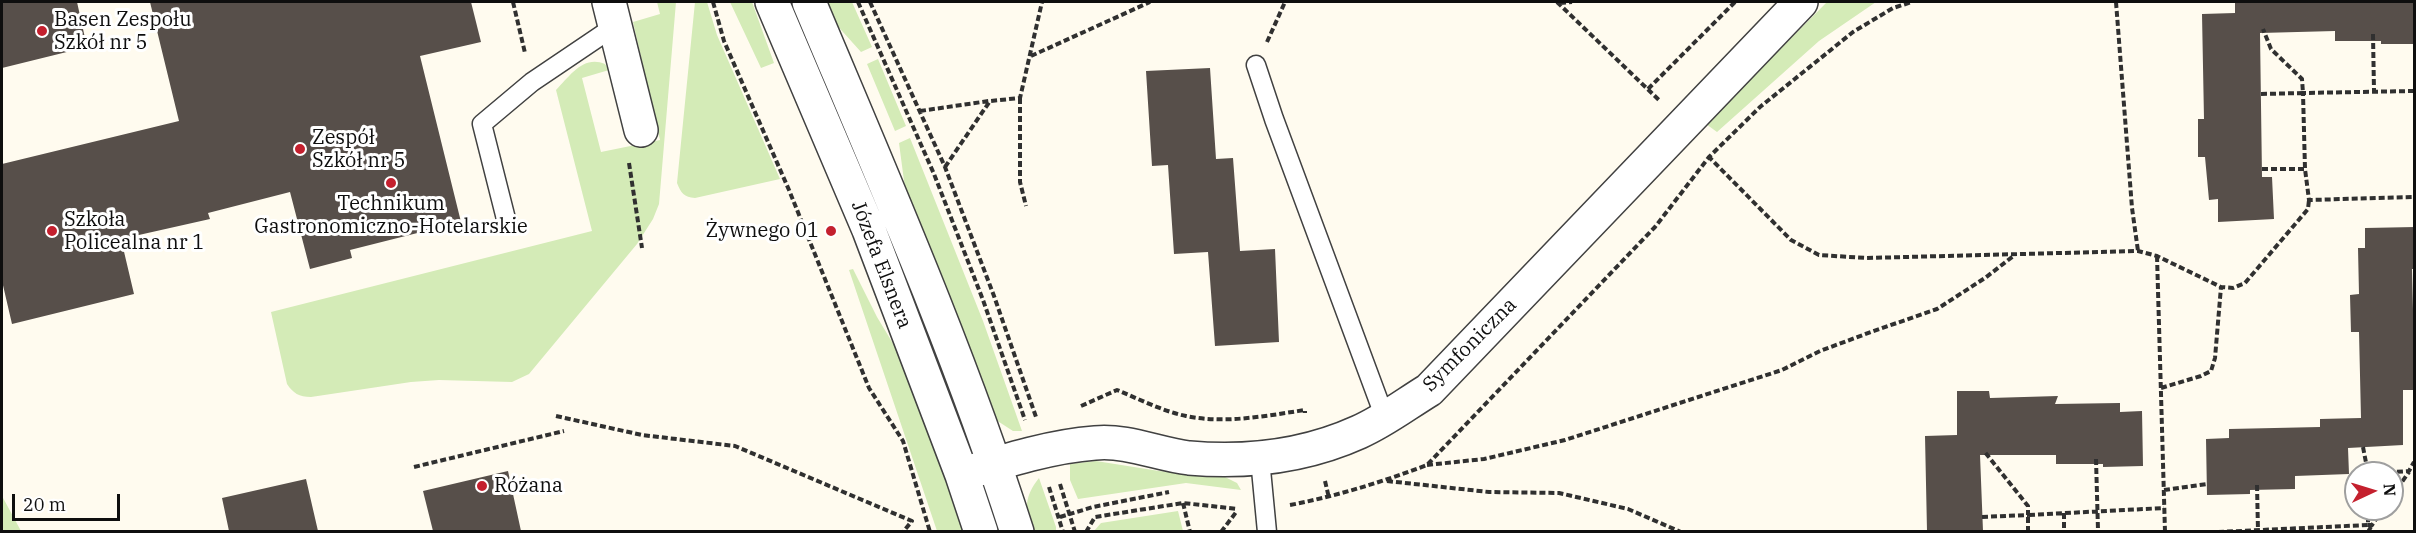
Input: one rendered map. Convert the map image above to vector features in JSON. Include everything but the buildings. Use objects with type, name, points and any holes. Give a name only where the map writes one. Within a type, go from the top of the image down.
[{"type":"street","name":"Józefa Elsnera","points":[[772,2],[869,230],[963,474],[981,531]]},
{"type":"street","name":"Józefa Elsnera","points":[[809,2],[866,138],[995,464],[1017,531]]},
{"type":"street","name":"Symfoniczna","points":[[963,474],[995,464],[1094,443],[1122,443],[1186,457],[1217,460],[1260,459],[1316,447],[1361,431],[1385,418],[1429,390],[1801,2]]},
{"type":"street","points":[[612,14],[642,130]]},
{"type":"lane","points":[[507,223],[482,124],[612,14]]},
{"type":"lane","points":[[1256,66],[1385,418]]},
{"type":"lane","points":[[1260,459],[1267,531]]},
{"type":"path","points":[[513,2],[532,82]]},
{"type":"path","points":[[713,2],[724,41],[789,190],[869,388],[903,441],[930,531]]},
{"type":"path","points":[[858,2],[934,174],[1042,453],[1071,513],[1075,531]]},
{"type":"path","points":[[870,2],[945,168],[994,296],[1035,414],[1042,453],[1063,531]]},
{"type":"path","points":[[1026,206],[1020,182],[1020,98],[1042,2]]},
{"type":"path","points":[[1031,56],[1150,2]]},
{"type":"path","points":[[1256,66],[1285,2]]},
{"type":"path","points":[[1558,2],[1572,2]]},
{"type":"path","points":[[1558,2],[1684,124],[1709,157],[1791,240],[1819,255],[1867,258],[2138,250],[2157,256],[2221,286],[2233,288],[2245,283],[2308,209],[2302,79],[2271,49],[2263,28]]},
{"type":"path","points":[[1648,89],[1735,2]]},
{"type":"path","points":[[2116,2],[2132,208],[2138,250]]},
{"type":"path","points":[[2373,34],[2374,92]]},
{"type":"path","points":[[2261,94],[2415,91]]},
{"type":"path","points":[[920,111],[1020,98]]},
{"type":"path","points":[[945,168],[990,101]]},
{"type":"path","points":[[642,130],[628,166],[642,248]]},
{"type":"path","points":[[2262,169],[2305,169]]},
{"type":"path","points":[[2309,200],[2415,196]]},
{"type":"path","points":[[1427,465],[1484,459],[1565,440],[1782,370],[1820,351],[1937,309],[1985,278],[2016,253]]},
{"type":"path","points":[[2157,256],[2164,531]]},
{"type":"path","points":[[2161,388],[2202,376],[2211,371],[2215,358],[2221,286]]},
{"type":"path","points":[[1073,408],[1083,406],[1117,390],[1184,416],[1216,420],[1261,417],[1305,410],[1329,498]]},
{"type":"path","points":[[1035,414],[1044,412]]},
{"type":"path","points":[[556,416],[642,435],[735,446],[912,521],[903,531]]},
{"type":"path","points":[[414,467],[564,431]]},
{"type":"path","points":[[2363,447],[2366,461]]},
{"type":"path","points":[[1984,451],[2028,506],[2028,531]]},
{"type":"path","points":[[2096,459],[2098,530]]},
{"type":"path","points":[[2404,478],[2415,462]]},
{"type":"path","points":[[2404,471],[2409,471]]},
{"type":"path","points":[[1386,481],[1489,492],[1559,493],[1628,508],[1681,531]]},
{"type":"path","points":[[2164,490],[2207,484]]},
{"type":"path","points":[[2257,485],[2258,531]]},
{"type":"path","points":[[1060,517],[1093,507],[1172,492]]},
{"type":"path","points":[[1183,503],[1190,531]]},
{"type":"path","points":[[1982,517],[2164,508]]},
{"type":"path","points":[[1221,531],[1238,509]]},
{"type":"path","points":[[2064,513],[2064,531]]},
{"type":"path","points":[[2370,521],[2370,525]]},
{"type":"path","points":[[2368,531],[2373,521]]},
{"type":"path","points":[[2218,531],[2370,525]]},
{"type":"green space","points":[[657,2],[676,2],[659,204],[653,219],[637,244],[529,374],[512,382],[439,380],[411,382],[311,397],[297,394],[292,390],[287,384],[271,312],[592,231],[556,90],[578,68],[590,62],[605,64],[609,70],[582,78],[601,152],[660,140],[633,22],[660,14]]},
{"type":"green space","points":[[695,2],[707,2],[717,35],[780,179],[695,198],[688,197],[678,186]]},
{"type":"green space","points":[[730,2],[752,2],[774,63],[761,68]]},
{"type":"green space","points":[[824,2],[852,2],[872,47],[861,52],[834,22]]},
{"type":"green space","points":[[1827,2],[1876,2],[1819,41],[1717,132],[1706,124]]},
{"type":"green space","points":[[878,59],[906,126],[895,131],[867,64]]},
{"type":"green space","points":[[910,138],[983,321],[1022,431],[1013,431],[996,420],[906,196],[899,143]]},
{"type":"green space","points":[[853,269],[877,317],[909,370],[968,531],[937,531],[849,270]]},
{"type":"green space","points":[[1096,461],[1159,471],[1225,477],[1237,483],[1241,490],[1186,483],[1078,499],[1070,480],[1070,464]]},
{"type":"green space","points":[[1039,478],[1056,531],[1031,531],[1027,503]]},
{"type":"green space","points":[[2,496],[21,531],[2,531]]},
{"type":"green space","points":[[1178,511],[1183,531],[1094,531],[1101,523]]},
{"type":"place","name":"Basen Zespołu Szkół nr 5","points":[[42,31]]},
{"type":"place","name":"Zespół Szkół nr 5","points":[[300,149]]},
{"type":"place","name":"Technikum Gastronomiczno-Hotelarskie","points":[[391,183]]},
{"type":"place","name":"Szkoła Policealna nr 1","points":[[52,231]]},
{"type":"place","name":"Żywnego 01","points":[[831,231]]},
{"type":"place","name":"Różana","points":[[482,486]]}]
